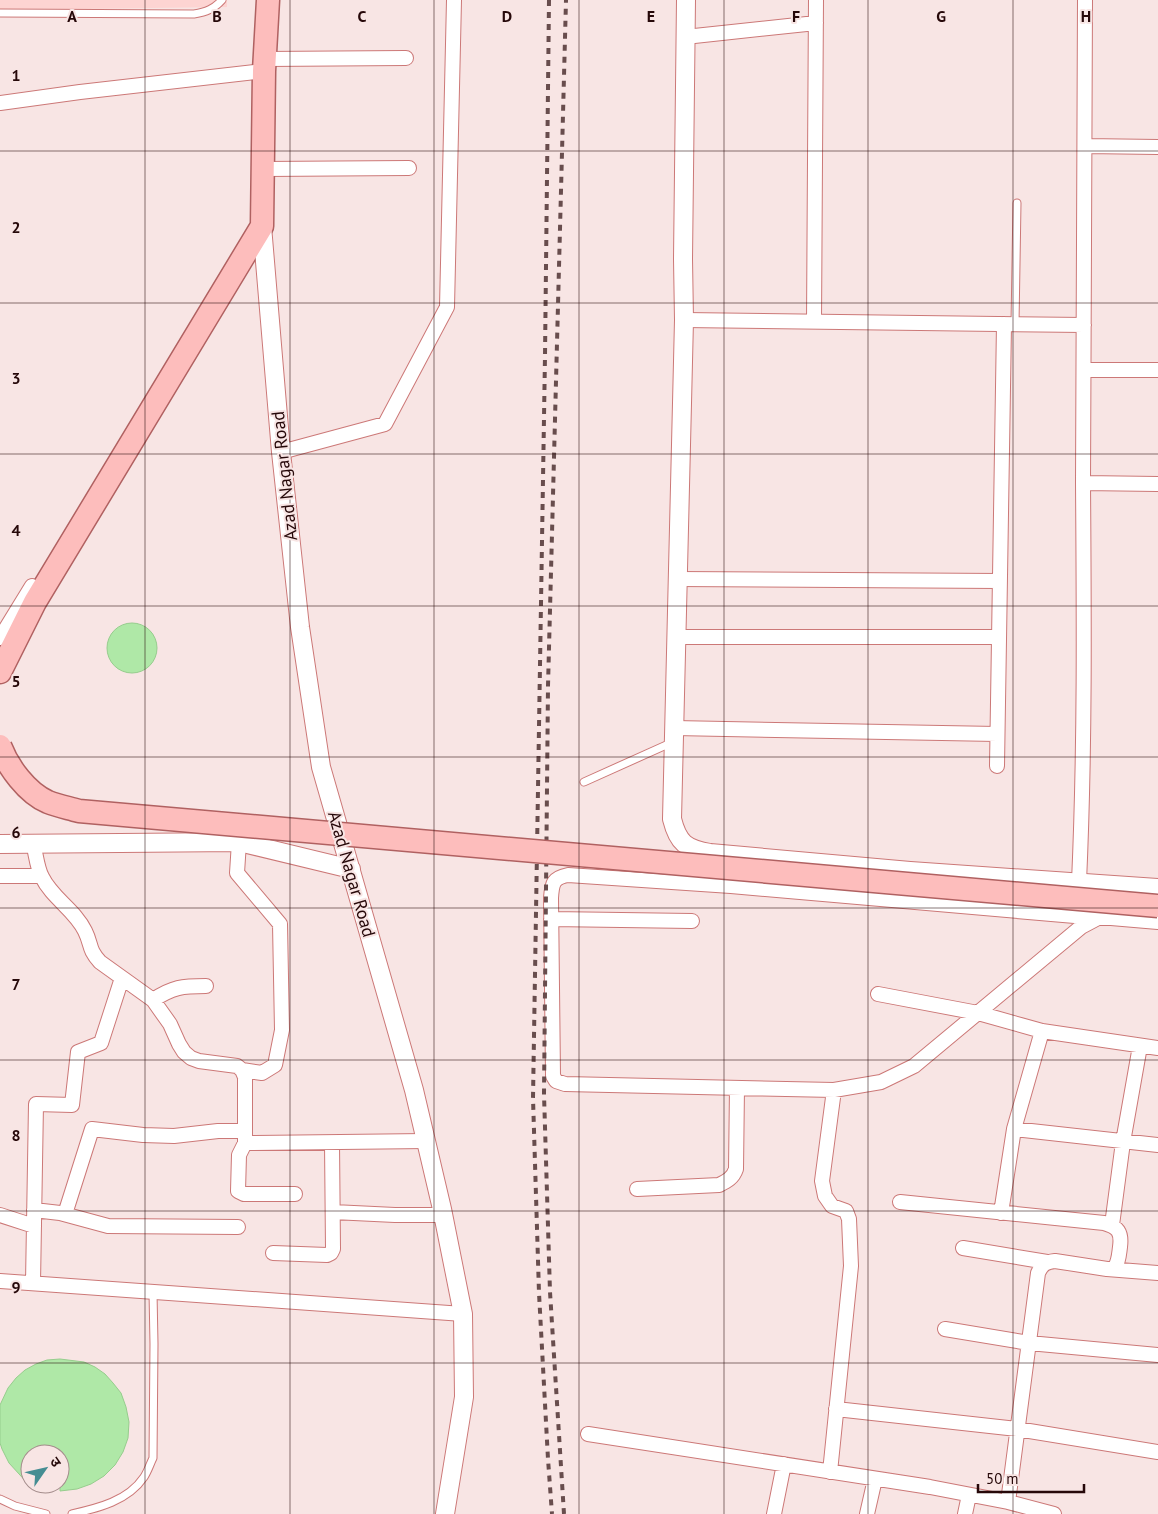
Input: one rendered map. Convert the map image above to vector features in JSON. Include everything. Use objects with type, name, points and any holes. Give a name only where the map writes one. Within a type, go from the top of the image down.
[{"type":"main road","points":[[0,672],[5,644],[35,602],[262,226],[268,0]]},
{"type":"main road","points":[[0,746],[4,756],[24,785],[48,802],[79,811],[1158,906]]},
{"type":"street","points":[[281,452],[386,424],[447,307],[454,0]]},
{"type":"street","points":[[686,0],[684,320],[672,820],[676,834],[684,843],[696,851],[910,871],[1158,888]]},
{"type":"street","points":[[814,322],[816,0]]},
{"type":"street","points":[[1079,882],[1083,784],[1085,578],[1083,483],[1085,0]]},
{"type":"street","points":[[685,38],[816,23]]},
{"type":"street","points":[[0,103],[265,65],[406,58]]},
{"type":"street","points":[[1085,146],[1158,147]]},
{"type":"street","points":[[264,169],[409,168]]},
{"type":"street","name":"Azad Nagar Road","points":[[262,226],[281,452],[300,627],[321,767],[414,1090],[443,1215],[463,1314],[464,1397],[445,1514]]},
{"type":"street","points":[[684,320],[1084,325]]},
{"type":"street","points":[[997,766],[1000,580],[1010,324]]},
{"type":"street","points":[[1084,370],[1158,370]]},
{"type":"street","points":[[1083,483],[1158,484]]},
{"type":"street","points":[[678,579],[1000,580]]},
{"type":"street","points":[[676,637],[999,637]]},
{"type":"street","points":[[674,735],[997,734]]},
{"type":"street","points":[[239,842],[237,873],[280,924],[281,944],[282,1030],[275,1065],[262,1073],[242,1070]]},
{"type":"street","points":[[0,844],[239,842],[351,869]]},
{"type":"street","points":[[33,843],[41,876],[85,932],[92,954],[100,962],[153,1000],[170,1024],[184,1052],[191,1058],[199,1061],[237,1066],[242,1070],[245,1077],[245,1137],[238,1164],[238,1189],[240,1193],[296,1194]]},
{"type":"street","points":[[1098,918],[1081,927],[914,1066],[881,1082],[834,1090],[565,1084],[556,1081],[553,1076],[552,887],[556,880],[568,875],[730,886],[1158,922]]},
{"type":"street","points":[[0,876],[41,876]]},
{"type":"street","points":[[552,920],[692,921]]},
{"type":"street","points":[[33,1283],[36,1104],[72,1105],[78,1052],[101,1043],[122,978]]},
{"type":"street","points":[[153,1000],[168,990],[179,987],[206,986]]},
{"type":"street","points":[[878,994],[978,1013],[1042,1031],[1158,1048]]},
{"type":"street","points":[[1000,1212],[1014,1129],[1042,1031]]},
{"type":"street","points":[[1112,1226],[1123,1142],[1140,1046]]},
{"type":"street","points":[[637,1189],[719,1185],[734,1175],[736,1169],[737,1088]]},
{"type":"street","points":[[830,1472],[851,1266],[849,1219],[846,1211],[832,1206],[825,1196],[822,1181],[834,1090]]},
{"type":"street","points":[[66,1214],[92,1129],[143,1135],[174,1136],[218,1132],[245,1137],[332,1142],[426,1141]]},
{"type":"street","points":[[1014,1129],[1158,1145]]},
{"type":"street","points":[[274,1254],[327,1255],[331,1252],[334,1243],[332,1142]]},
{"type":"street","points":[[900,1202],[1104,1223],[1118,1230],[1121,1237],[1119,1261],[1115,1267],[1107,1269]]},
{"type":"street","points":[[34,1210],[66,1214],[108,1226],[238,1227]]},
{"type":"street","points":[[333,1212],[443,1215]]},
{"type":"street","points":[[0,1215],[34,1226]]},
{"type":"street","points":[[963,1248],[1047,1262],[1056,1261],[1107,1269],[1158,1273]]},
{"type":"street","points":[[1008,1502],[1038,1273],[1041,1266],[1047,1262]]},
{"type":"street","points":[[0,1281],[463,1314]]},
{"type":"street","points":[[945,1330],[1029,1343],[1158,1355]]},
{"type":"street","points":[[836,1408],[1017,1429],[1158,1452]]},
{"type":"street","points":[[588,1434],[970,1494],[1054,1514]]},
{"type":"street","points":[[774,1514],[784,1464]]},
{"type":"street","points":[[868,1514],[875,1479]]},
{"type":"street","points":[[965,1514],[970,1494]]},
{"type":"lane","points":[[0,13],[194,14],[216,7],[222,0]]},
{"type":"lane","points":[[1010,324],[1017,203]]},
{"type":"lane","points":[[584,782],[674,735]]},
{"type":"lane","points":[[72,1514],[101,1507],[133,1490],[145,1476],[153,1458],[153,1292]]},
{"type":"lane","points":[[0,1499],[15,1506],[46,1514]]},
{"type":"shaded area","points":[[0,0],[227,0],[227,7],[0,10]]},
{"type":"building","points":[[132,623],[141,625],[152,634],[157,648],[155,657],[146,668],[132,673],[123,671],[112,662],[107,648],[109,639],[118,628]]},
{"type":"building","points":[[60,1359],[84,1362],[95,1367],[105,1374],[121,1393],[126,1407],[129,1422],[128,1438],[123,1452],[115,1465],[104,1476],[91,1484],[77,1489],[70,1490],[70,1444],[20,1444],[20,1475],[9,1463],[0,1443],[0,1405],[8,1388],[25,1370],[47,1360]]},
{"type":"railway","points":[[549,0],[533,1098],[539,1293],[552,1514]]},
{"type":"railway","points":[[564,1514],[550,1292],[544,1094],[548,686],[566,0]]}]
